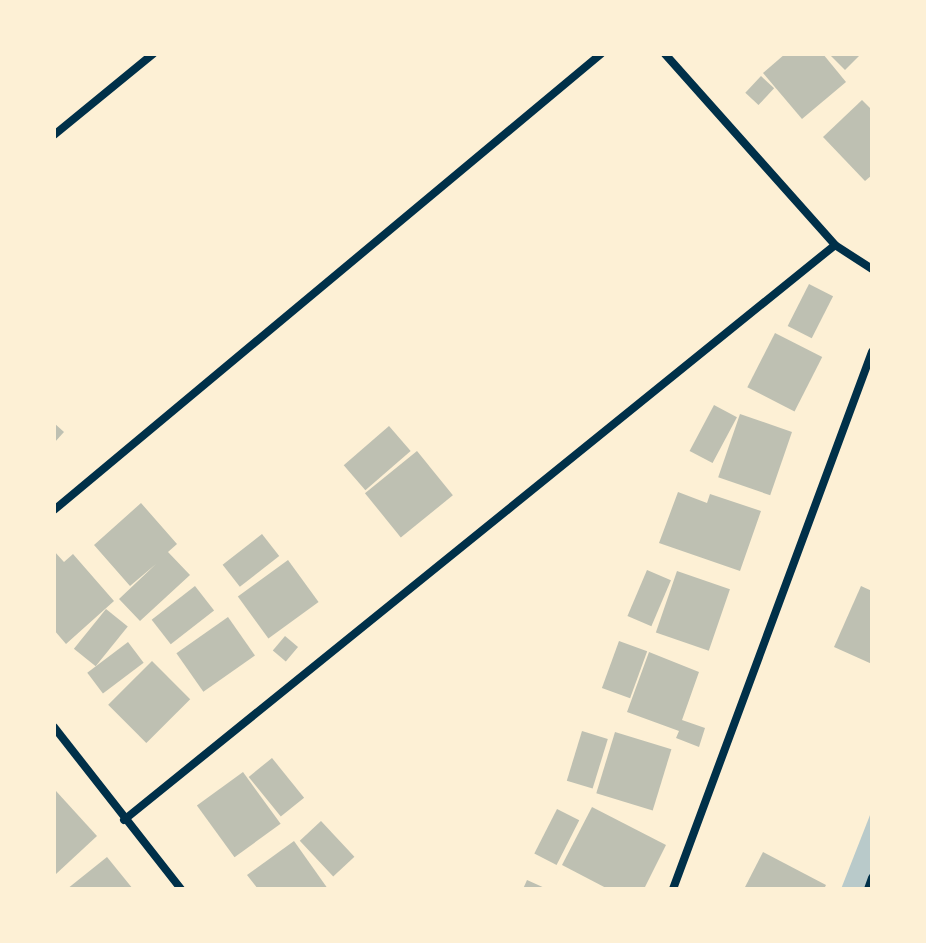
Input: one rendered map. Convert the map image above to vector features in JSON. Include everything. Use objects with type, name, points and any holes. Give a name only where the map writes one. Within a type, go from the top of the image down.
[{"type":"street","points":[[54,135],[153,54]]},
{"type":"street","points":[[54,510],[601,54]]},
{"type":"street","points":[[665,54],[835,245],[872,269]]},
{"type":"street","points":[[124,820],[835,245]]},
{"type":"street","points":[[673,889],[872,352]]},
{"type":"street","points":[[54,727],[181,889]]},
{"type":"street","points":[[868,889],[872,878]]},
{"type":"shaded area","points":[[872,810],[872,889],[841,889]]},
{"type":"building","points":[[785,54],[823,54],[846,82],[802,119],[763,73]]},
{"type":"building","points":[[829,54],[861,54],[845,70]]},
{"type":"building","points":[[761,76],[774,88],[758,105],[745,93]]},
{"type":"building","points":[[862,100],[872,110],[872,175],[865,181],[823,137]]},
{"type":"building","points":[[809,284],[833,296],[812,338],[788,326]]},
{"type":"building","points":[[775,333],[822,357],[795,411],[747,387]]},
{"type":"building","points":[[714,405],[737,417],[713,463],[690,451]]},
{"type":"building","points":[[740,414],[792,432],[770,495],[718,477]]},
{"type":"building","points":[[54,423],[64,432],[54,443]]},
{"type":"building","points":[[389,426],[411,451],[365,490],[344,465]]},
{"type":"building","points":[[417,451],[453,495],[401,537],[365,493]]},
{"type":"building","points":[[678,492],[707,503],[710,494],[761,511],[740,571],[659,543]]},
{"type":"building","points":[[141,503],[177,544],[168,552],[190,575],[140,621],[119,599],[156,564],[130,586],[94,545]]},
{"type":"building","points":[[262,534],[279,556],[240,587],[223,565]]},
{"type":"building","points":[[54,551],[64,562],[73,554],[114,601],[66,644],[54,630]]},
{"type":"building","points":[[288,560],[319,602],[268,639],[238,596]]},
{"type":"building","points":[[647,570],[671,580],[651,626],[627,616]]},
{"type":"building","points":[[677,571],[730,589],[709,651],[656,632]]},
{"type":"building","points":[[195,586],[214,610],[171,644],[152,620]]},
{"type":"building","points":[[861,586],[872,591],[872,664],[834,647]]},
{"type":"building","points":[[106,609],[128,627],[96,666],[74,649]]},
{"type":"building","points":[[228,617],[255,656],[203,692],[176,653]]},
{"type":"building","points":[[285,636],[298,647],[286,661],[273,651]]},
{"type":"building","points":[[619,641],[647,651],[630,698],[602,688]]},
{"type":"building","points":[[128,642],[144,663],[103,693],[87,673]]},
{"type":"building","points":[[649,652],[699,672],[682,720],[705,728],[699,747],[676,738],[679,731],[627,712]]},
{"type":"building","points":[[152,661],[190,699],[146,743],[108,705]]},
{"type":"building","points":[[582,731],[608,739],[593,789],[567,781]]},
{"type":"building","points":[[615,732],[671,749],[653,810],[596,793]]},
{"type":"building","points":[[272,758],[304,798],[281,817],[249,777]]},
{"type":"building","points":[[243,772],[281,824],[235,857],[197,806]]},
{"type":"building","points":[[56,791],[97,836],[56,874],[54,872]]},
{"type":"building","points":[[592,807],[666,845],[644,889],[608,889],[562,865]]},
{"type":"building","points":[[557,809],[579,820],[557,865],[534,854]]},
{"type":"building","points":[[321,821],[354,857],[333,877],[300,841]]},
{"type":"building","points":[[294,841],[328,889],[258,889],[247,875]]},
{"type":"building","points":[[763,852],[826,885],[824,889],[744,889]]},
{"type":"building","points":[[107,857],[133,889],[67,889]]},
{"type":"building","points":[[527,880],[547,889],[523,889]]}]
